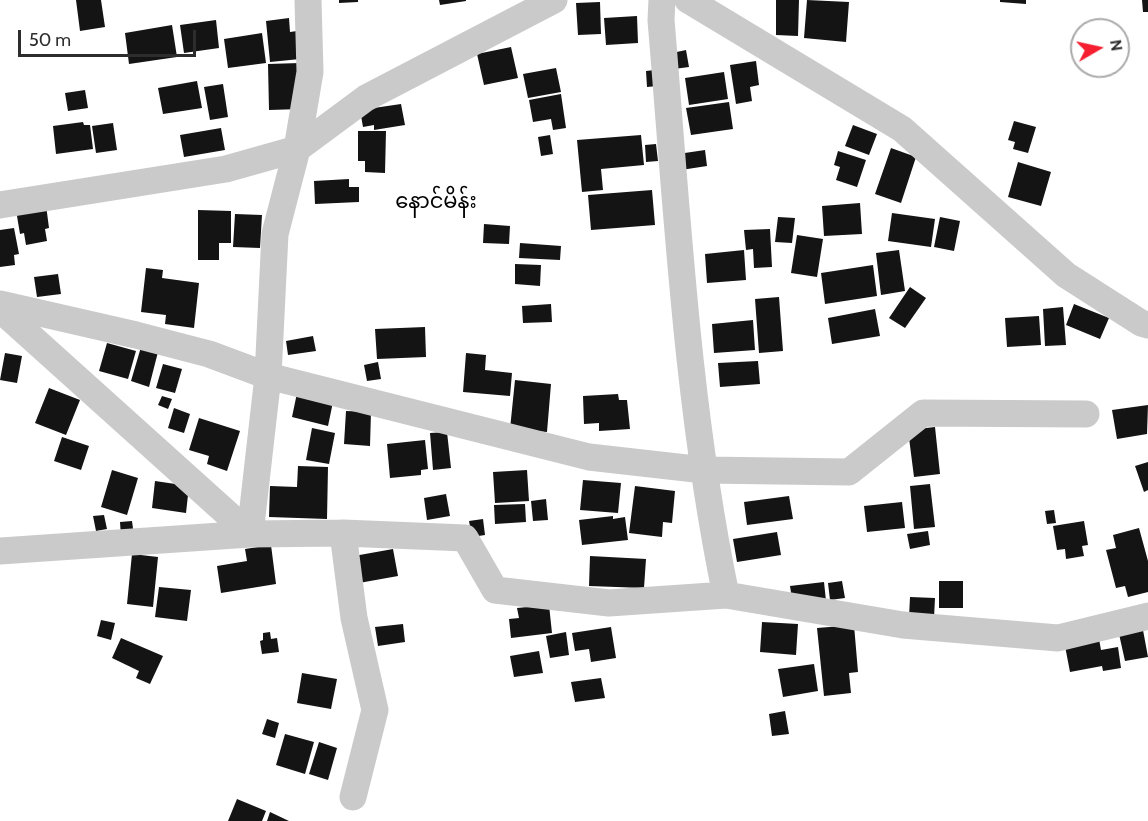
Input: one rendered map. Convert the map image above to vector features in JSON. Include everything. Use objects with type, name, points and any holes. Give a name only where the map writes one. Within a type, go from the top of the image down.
[{"type":"street","points":[[249,534],[268,376],[275,234],[297,150],[310,72],[308,0]]},
{"type":"street","points":[[0,205],[226,169],[297,150],[366,98],[554,0]]},
{"type":"street","points":[[662,0],[661,20],[679,232],[704,470],[726,595]]},
{"type":"street","points":[[688,0],[902,129],[1066,275],[1148,325]]},
{"type":"street","points":[[0,304],[209,354],[268,376],[589,457],[704,470],[849,472],[923,413],[1086,414]]},
{"type":"street","points":[[0,309],[249,534]]},
{"type":"street","points":[[343,533],[354,618],[375,710],[353,797]]},
{"type":"street","points":[[0,551],[249,534],[343,533],[465,538],[495,590],[609,603],[726,595],[903,625],[1058,638],[1148,616]]},
{"type":"building","points":[[76,0],[101,0],[105,27],[80,31]]},
{"type":"building","points":[[339,0],[358,0],[358,2],[339,3]]},
{"type":"building","points":[[439,0],[466,0],[466,1],[440,5]]},
{"type":"building","points":[[776,0],[799,0],[798,36],[776,35]]},
{"type":"building","points":[[807,0],[849,2],[846,42],[804,38]]},
{"type":"building","points":[[1000,0],[1026,0],[1026,4],[1000,2]]},
{"type":"building","points":[[1142,0],[1148,0],[1148,12],[1143,12]]},
{"type":"building","points":[[600,2],[601,34],[578,35],[576,3]]},
{"type":"building","points":[[637,16],[638,43],[606,45],[604,18]]},
{"type":"building","points":[[289,18],[290,32],[297,31],[300,59],[270,62],[266,21]]},
{"type":"building","points":[[216,20],[219,48],[184,53],[180,25]]},
{"type":"building","points":[[172,25],[177,57],[129,64],[125,33]]},
{"type":"building","points":[[262,33],[266,63],[228,68],[224,39]]},
{"type":"building","points":[[511,47],[518,78],[484,85],[477,54]]},
{"type":"building","points":[[686,50],[689,67],[674,69],[672,53]]},
{"type":"building","points":[[756,61],[759,85],[750,87],[752,101],[736,104],[730,65]]},
{"type":"building","points":[[300,63],[301,109],[269,110],[268,64]]},
{"type":"building","points":[[556,68],[561,92],[528,98],[523,74]]},
{"type":"building","points":[[655,70],[658,86],[647,87],[646,71]]},
{"type":"building","points":[[724,72],[728,99],[689,105],[685,78]]},
{"type":"building","points":[[197,81],[202,108],[163,114],[158,88]]},
{"type":"building","points":[[223,84],[228,117],[210,120],[204,87]]},
{"type":"building","points":[[85,90],[88,108],[68,111],[65,93]]},
{"type":"building","points":[[561,94],[566,128],[553,130],[551,119],[533,122],[529,100]]},
{"type":"building","points":[[729,102],[733,129],[691,135],[686,108]]},
{"type":"building","points":[[401,104],[405,125],[374,130],[374,125],[363,127],[360,110]]},
{"type":"building","points":[[1014,121],[1036,127],[1028,153],[1013,149],[1015,142],[1008,140]]},
{"type":"building","points":[[83,122],[84,125],[90,125],[93,149],[56,154],[53,126]]},
{"type":"building","points":[[113,123],[117,150],[96,153],[92,126]]},
{"type":"building","points":[[853,125],[877,134],[869,155],[845,146]]},
{"type":"building","points":[[221,128],[225,150],[184,157],[180,135]]},
{"type":"building","points":[[358,131],[386,131],[385,173],[365,172],[365,161],[358,161]]},
{"type":"building","points":[[550,135],[553,154],[541,156],[538,137]]},
{"type":"building","points":[[641,135],[644,165],[601,169],[603,190],[582,192],[577,140]]},
{"type":"building","points":[[656,144],[658,161],[646,162],[645,145]]},
{"type":"building","points":[[891,148],[916,157],[901,203],[875,194]]},
{"type":"building","points":[[705,150],[707,166],[681,170],[678,154]]},
{"type":"building","points":[[838,151],[866,160],[857,187],[836,180],[840,167],[834,165]]},
{"type":"building","points":[[1018,162],[1051,172],[1041,206],[1008,197]]},
{"type":"building","points":[[349,179],[349,187],[359,187],[359,202],[315,204],[314,181]]},
{"type":"building","points":[[652,190],[655,225],[591,230],[588,195]]},
{"type":"building","points":[[860,203],[862,234],[824,236],[822,206]]},
{"type":"building","points":[[46,205],[49,228],[45,229],[47,241],[26,245],[24,233],[20,234],[16,210]]},
{"type":"building","points":[[198,210],[231,211],[231,243],[219,243],[219,260],[198,260]]},
{"type":"building","points":[[892,213],[935,219],[931,247],[888,241]]},
{"type":"building","points":[[235,214],[262,215],[260,248],[233,247]]},
{"type":"building","points":[[778,217],[795,218],[792,243],[775,242]]},
{"type":"building","points":[[940,217],[960,221],[954,251],[934,247]]},
{"type":"building","points":[[484,224],[510,226],[509,244],[483,243]]},
{"type":"building","points":[[14,228],[19,254],[14,255],[15,265],[0,267],[0,230]]},
{"type":"building","points":[[770,229],[772,267],[754,268],[753,249],[746,250],[744,230]]},
{"type":"building","points":[[797,235],[823,239],[817,277],[791,273]]},
{"type":"building","points":[[520,243],[561,246],[560,260],[519,258]]},
{"type":"building","points":[[744,250],[746,280],[707,283],[705,254]]},
{"type":"building","points":[[899,250],[905,291],[881,295],[876,253]]},
{"type":"building","points":[[515,264],[541,265],[540,286],[515,284]]},
{"type":"building","points":[[873,265],[877,296],[825,304],[821,273]]},
{"type":"building","points":[[146,268],[163,270],[162,278],[199,283],[194,328],[165,324],[166,315],[141,312]]},
{"type":"building","points":[[58,274],[61,294],[37,297],[34,277]]},
{"type":"building","points":[[910,287],[926,298],[905,328],[889,318]]},
{"type":"building","points":[[779,297],[783,351],[759,353],[755,299]]},
{"type":"building","points":[[551,304],[552,322],[523,323],[522,306]]},
{"type":"building","points":[[1074,304],[1109,318],[1100,339],[1066,325]]},
{"type":"building","points":[[1063,307],[1066,345],[1045,346],[1043,309]]},
{"type":"building","points":[[875,309],[880,336],[832,344],[828,318]]},
{"type":"building","points":[[1039,316],[1041,345],[1007,347],[1005,318]]},
{"type":"building","points":[[753,320],[755,350],[714,353],[712,324]]},
{"type":"building","points":[[425,327],[426,357],[377,359],[375,329]]},
{"type":"building","points":[[313,336],[316,351],[288,355],[286,341]]},
{"type":"building","points":[[107,343],[136,351],[128,379],[99,371]]},
{"type":"building","points":[[141,347],[158,352],[149,387],[131,381]]},
{"type":"building","points":[[5,353],[22,356],[17,383],[0,380]]},
{"type":"building","points":[[466,353],[486,355],[485,370],[512,373],[510,396],[463,392]]},
{"type":"building","points":[[758,361],[760,384],[720,387],[718,363]]},
{"type":"building","points":[[378,362],[381,379],[367,381],[364,365]]},
{"type":"building","points":[[163,364],[182,369],[175,393],[156,388]]},
{"type":"building","points":[[515,380],[551,384],[547,432],[510,429]]},
{"type":"building","points":[[49,388],[80,400],[66,435],[35,423]]},
{"type":"building","points":[[297,393],[333,402],[328,426],[292,417]]},
{"type":"building","points":[[618,394],[619,400],[627,400],[630,429],[599,431],[599,423],[584,424],[583,396]]},
{"type":"building","points":[[162,396],[172,399],[168,409],[158,405]]},
{"type":"building","points":[[1148,405],[1147,434],[1117,439],[1112,410]]},
{"type":"building","points":[[174,408],[190,414],[184,433],[168,428]]},
{"type":"building","points":[[346,411],[371,412],[370,446],[344,444]]},
{"type":"building","points":[[199,418],[240,431],[227,471],[207,464],[209,456],[189,450]]},
{"type":"building","points":[[935,427],[940,474],[914,477],[908,430]]},
{"type":"building","points":[[312,428],[335,433],[329,464],[306,460]]},
{"type":"building","points":[[447,432],[451,468],[433,470],[430,433]]},
{"type":"building","points":[[62,437],[89,446],[81,470],[54,461]]},
{"type":"building","points":[[425,440],[428,469],[421,470],[421,475],[390,478],[387,444]]},
{"type":"building","points":[[1148,462],[1148,490],[1144,492],[1135,466]]},
{"type":"building","points":[[298,466],[328,467],[327,519],[269,517],[270,486],[297,487]]},
{"type":"building","points":[[112,470],[138,478],[127,515],[101,507]]},
{"type":"building","points":[[527,470],[529,501],[495,503],[493,472]]},
{"type":"building","points":[[583,480],[621,483],[618,513],[580,510]]},
{"type":"building","points":[[155,481],[189,486],[186,513],[152,508]]},
{"type":"building","points":[[930,484],[935,527],[914,529],[910,486]]},
{"type":"building","points":[[635,486],[675,491],[672,523],[663,522],[662,537],[629,533]]},
{"type":"building","points":[[446,494],[450,516],[427,520],[424,498]]},
{"type":"building","points":[[789,496],[793,519],[747,525],[744,502]]},
{"type":"building","points":[[546,499],[548,520],[533,521],[531,501]]},
{"type":"building","points":[[902,502],[905,528],[867,532],[864,506]]},
{"type":"building","points":[[525,504],[526,522],[495,524],[494,505]]},
{"type":"building","points":[[1054,510],[1056,523],[1047,524],[1045,511]]},
{"type":"building","points":[[104,515],[107,529],[96,531],[93,516]]},
{"type":"building","points":[[613,516],[613,519],[625,517],[628,540],[582,545],[579,520]]},
{"type":"building","points":[[483,519],[485,535],[472,537],[469,521]]},
{"type":"building","points":[[132,521],[134,536],[121,537],[120,522]]},
{"type":"building","points":[[1084,521],[1088,545],[1082,546],[1084,556],[1066,559],[1065,549],[1057,550],[1053,526]]},
{"type":"building","points":[[1139,528],[1148,561],[1148,592],[1128,597],[1125,586],[1116,588],[1106,550],[1116,548],[1113,535]]},
{"type":"building","points":[[928,531],[930,545],[910,549],[907,534]]},
{"type":"building","points":[[777,532],[781,555],[737,562],[733,539]]},
{"type":"building","points":[[271,545],[276,584],[221,593],[217,566],[247,561],[245,549]]},
{"type":"building","points":[[393,549],[398,576],[359,583],[354,556]]},
{"type":"building","points":[[132,554],[158,557],[153,607],[127,604]]},
{"type":"building","points":[[590,556],[646,559],[644,588],[589,586]]},
{"type":"building","points":[[842,581],[845,598],[830,600],[828,583]]},
{"type":"building","points":[[939,581],[963,581],[963,608],[939,608]]},
{"type":"building","points":[[824,582],[826,601],[793,605],[790,586]]},
{"type":"building","points":[[159,587],[191,590],[187,621],[155,617]]},
{"type":"building","points":[[910,597],[935,598],[934,618],[909,617]]},
{"type":"building","points":[[549,605],[552,633],[511,638],[509,619],[519,618],[517,608]]},
{"type":"building","points":[[101,620],[115,623],[111,640],[97,636]]},
{"type":"building","points":[[762,622],[798,624],[796,655],[760,652]]},
{"type":"building","points":[[403,624],[405,642],[378,646],[375,627]]},
{"type":"building","points":[[854,625],[858,672],[849,673],[851,693],[824,696],[817,628]]},
{"type":"building","points":[[611,627],[616,658],[591,662],[589,649],[575,651],[572,633]]},
{"type":"building","points":[[1143,630],[1148,657],[1125,661],[1119,634]]},
{"type":"building","points":[[270,632],[271,639],[277,638],[279,652],[262,654],[260,641],[263,640],[263,633]]},
{"type":"building","points":[[566,632],[569,655],[550,658],[546,636]]},
{"type":"building","points":[[121,638],[163,656],[150,684],[136,678],[139,671],[112,658]]},
{"type":"building","points":[[1099,639],[1101,650],[1118,647],[1121,668],[1103,671],[1102,666],[1070,672],[1065,646]]},
{"type":"building","points":[[539,651],[543,673],[514,677],[510,656]]},
{"type":"building","points":[[814,664],[818,691],[783,697],[778,669]]},
{"type":"building","points":[[302,673],[337,679],[331,709],[297,703]]},
{"type":"building","points":[[601,678],[605,698],[575,702],[571,682]]},
{"type":"building","points":[[785,711],[789,734],[772,736],[769,714]]},
{"type":"building","points":[[267,719],[279,723],[275,738],[262,734]]},
{"type":"building","points":[[285,734],[314,742],[305,774],[276,765]]},
{"type":"building","points":[[319,742],[337,748],[328,780],[309,774]]},
{"type":"building","points":[[237,799],[266,811],[262,821],[228,821]]},
{"type":"building","points":[[270,812],[289,821],[267,821]]},
{"type":"district","name":"နောင်မိန်း","points":[[436,202]]}]
